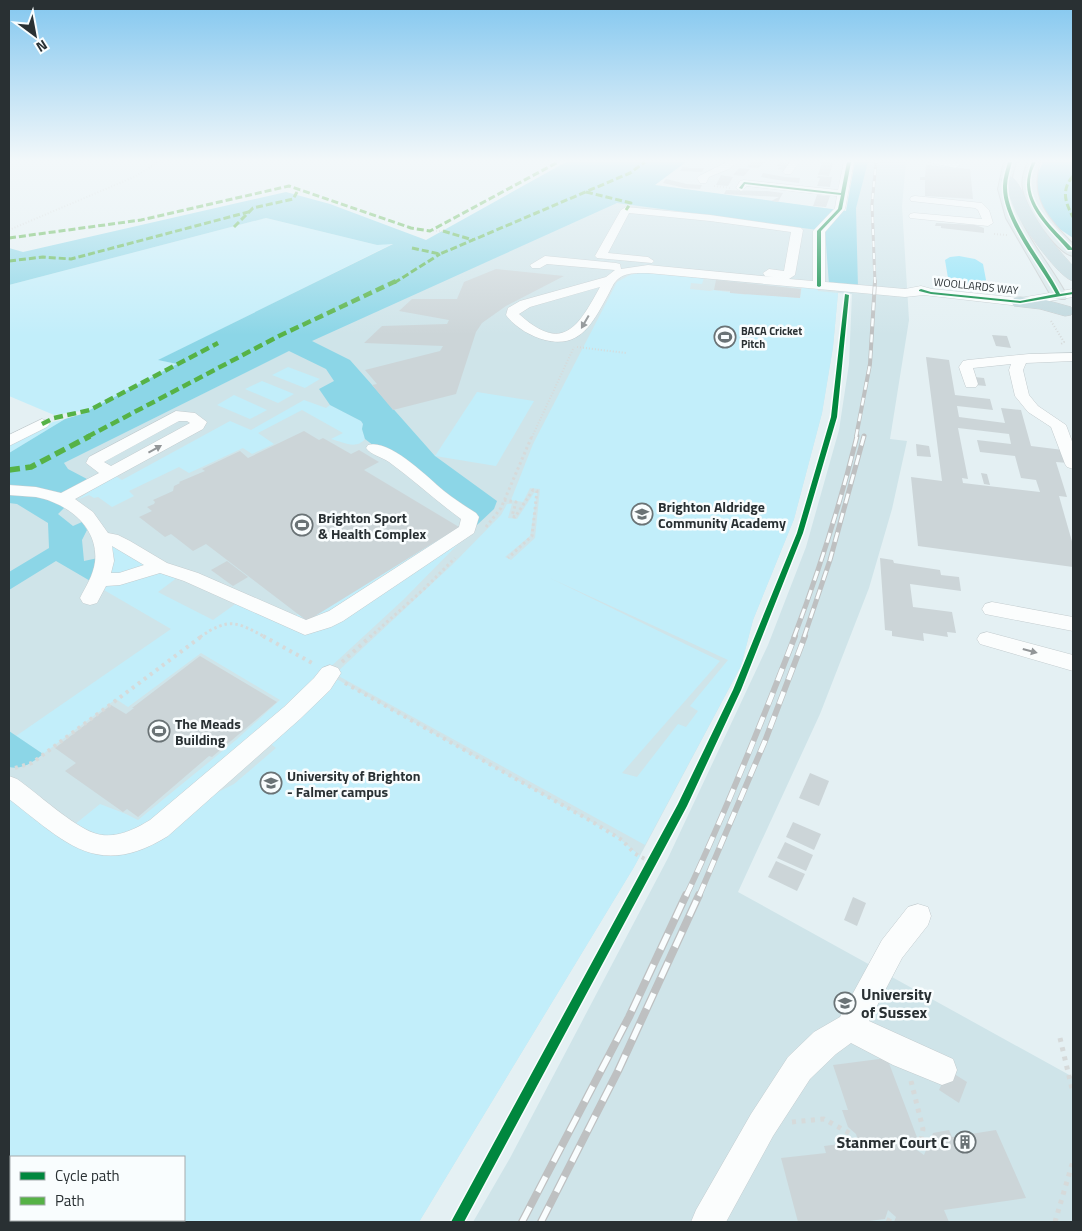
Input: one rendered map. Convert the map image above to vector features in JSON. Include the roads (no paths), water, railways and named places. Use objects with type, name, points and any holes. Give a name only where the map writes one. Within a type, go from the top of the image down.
[{"type":"highway","points":[[1028,219],[1042,240],[1073,276]]},
{"type":"highway","points":[[1020,302],[1068,305]]},
{"type":"main road","points":[[1015,219],[1022,235],[1068,305]]},
{"type":"main road","points":[[1045,219],[1073,252]]},
{"type":"street","points":[[621,219],[601,256],[647,267]]},
{"type":"street","points":[[536,266],[545,260],[789,275],[797,230],[720,219]]},
{"type":"street","points":[[819,286],[819,231],[830,219]]},
{"type":"street","points":[[967,219],[988,224],[987,219]]},
{"type":"street","points":[[610,280],[525,304],[513,310],[513,315],[545,337],[570,336],[582,329],[610,280],[626,271],[647,267]]},
{"type":"street","name":"WOOLLARDS WAY","points":[[647,267],[819,286],[905,293],[920,292],[921,290],[932,293],[1020,302]]},
{"type":"street","points":[[705,289],[708,275]]},
{"type":"street","points":[[971,384],[966,365],[1029,358],[1069,358]]},
{"type":"street","points":[[1029,358],[1019,361],[1016,368],[1020,390],[1025,400],[1034,409],[1058,425],[1073,464]]},
{"type":"street","points":[[61,500],[112,473],[196,426],[199,422],[190,416],[176,416],[94,460],[94,463],[112,473]]},
{"type":"street","points":[[9,441],[42,424]]},
{"type":"street","points":[[101,538],[112,539],[124,544],[160,567],[191,577],[305,628],[324,622],[468,529],[470,517],[440,496],[410,469],[374,448]]},
{"type":"street","points":[[9,490],[37,492],[61,500],[93,520],[101,538],[105,562],[100,580],[90,598]]},
{"type":"street","points":[[100,580],[120,579],[160,567]]},
{"type":"street","points":[[992,609],[1073,624]]},
{"type":"street","points":[[987,639],[1073,663]]},
{"type":"street","points":[[9,786],[92,844],[122,846],[159,828],[292,713],[322,684],[330,673]]},
{"type":"street","points":[[708,1222],[762,1125],[799,1068],[824,1043],[850,1027],[892,949],[918,916]]},
{"type":"street","points":[[850,1027],[904,1054],[942,1070]]},
{"type":"railway","points":[[873,219],[875,282]]},
{"type":"railway","points":[[856,437],[870,364],[875,282]]},
{"type":"railway","points":[[794,637],[829,538],[857,436]]},
{"type":"railway","points":[[804,637],[830,560],[864,436]]},
{"type":"railway","points":[[686,896],[743,767],[795,636]]},
{"type":"railway","points":[[699,896],[765,741],[805,636]]},
{"type":"railway","points":[[522,1222],[629,1017],[686,895]]},
{"type":"railway","points":[[541,1222],[618,1071],[699,895]]},
{"type":"place","name":"BACA Cricket Pitch","points":[[725,337]]},
{"type":"place","name":"Brighton Aldridge Community Academy","points":[[642,514]]},
{"type":"place","name":"Brighton Sport & Health Complex","points":[[302,525]]},
{"type":"place","name":"The Meads Building","points":[[159,731]]},
{"type":"place","name":"University of Brighton - Falmer campus","points":[[271,783]]},
{"type":"place","name":"University of Sussex","points":[[845,1003]]},
{"type":"place","name":"Stanmer Court C","points":[[965,1142]]}]
